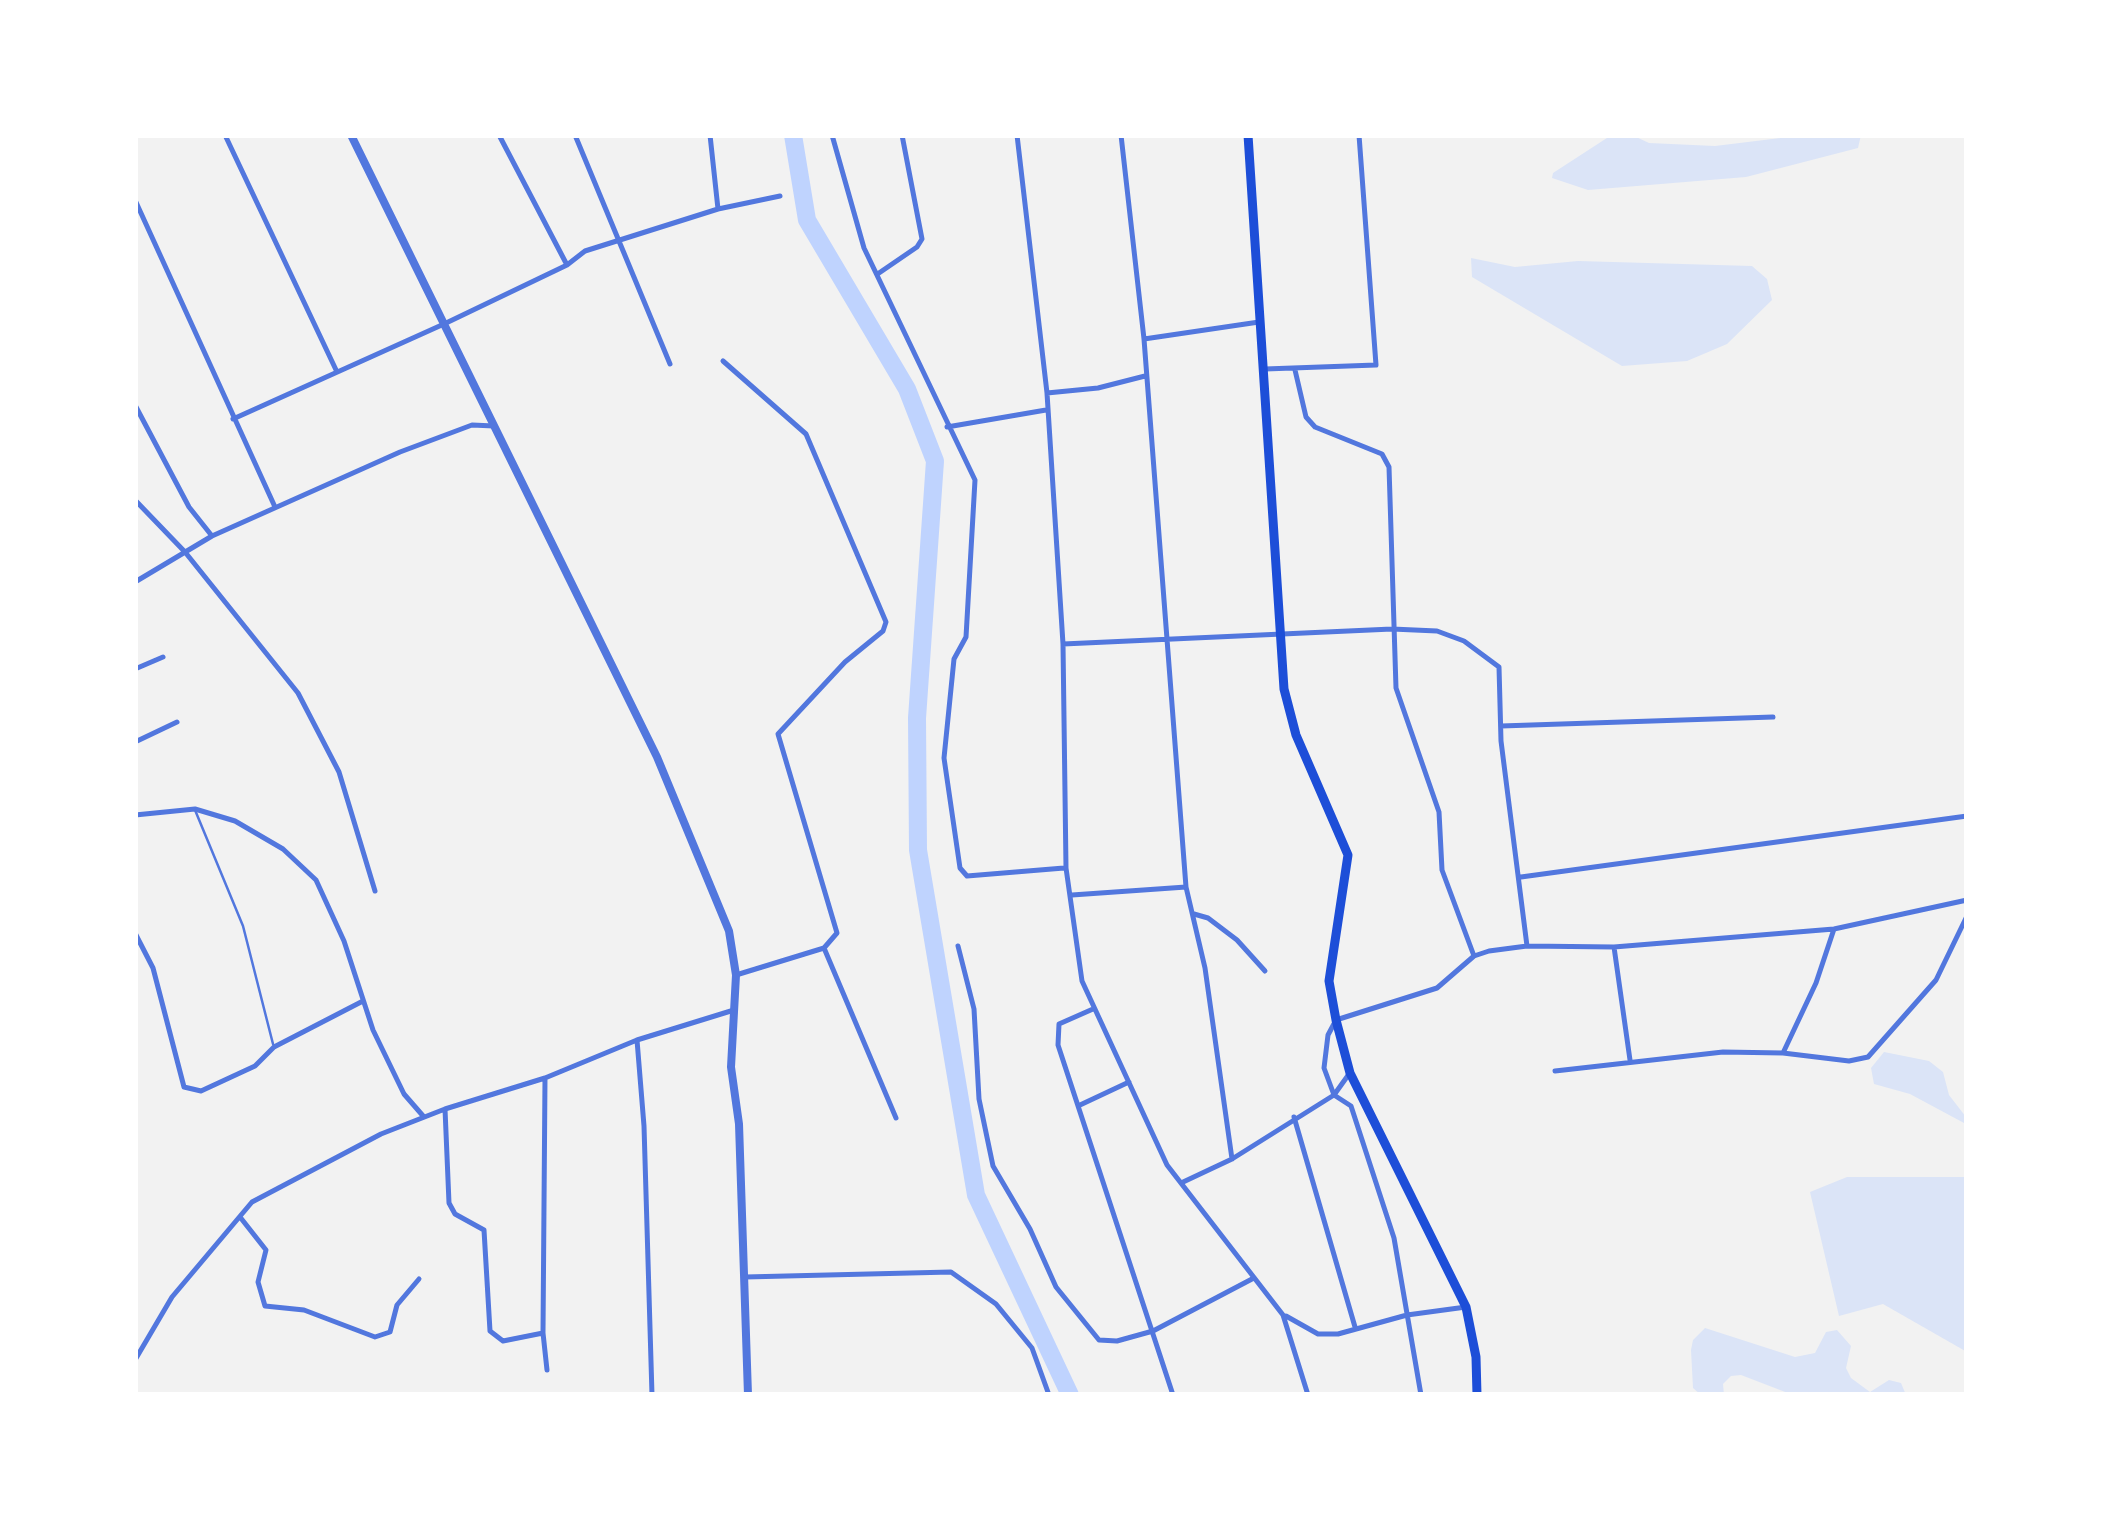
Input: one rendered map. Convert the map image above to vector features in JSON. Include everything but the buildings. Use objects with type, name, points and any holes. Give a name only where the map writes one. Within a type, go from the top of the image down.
[{"type":"main road","points":[[1248,135],[1278,632],[1296,735],[1348,855],[1329,981],[1336,1020],[1350,1073],[1466,1307],[1476,1357],[1477,1395]]},
{"type":"street","points":[[225,135],[336,372]]},
{"type":"street","points":[[351,135],[657,758],[728,931],[736,975],[732,1067],[748,1395]]},
{"type":"street","points":[[499,135],[566,265]]},
{"type":"street","points":[[575,135],[670,364]]},
{"type":"street","points":[[710,135],[718,208]]},
{"type":"street","points":[[832,135],[864,248],[975,480],[966,638],[954,659],[944,758],[960,868],[967,876],[1066,868]]},
{"type":"street","points":[[878,274],[918,247],[922,238],[902,135]]},
{"type":"street","points":[[1017,135],[1047,393],[1062,644],[1066,868],[1082,981],[1167,1165],[1283,1314],[1318,1334],[1338,1334],[1354,1326],[1407,1314],[1466,1307]]},
{"type":"street","points":[[1121,135],[1144,339],[1186,887],[1194,914],[1232,1159]]},
{"type":"street","points":[[1263,369],[1376,365],[1360,135]]},
{"type":"street","points":[[233,419],[444,324],[618,238],[718,208],[780,196]]},
{"type":"street","points":[[135,200],[275,507]]},
{"type":"street","points":[[1144,339],[1259,322]]},
{"type":"street","points":[[723,361],[806,434],[886,622],[883,631],[845,662],[778,734],[837,933],[824,948],[736,975]]},
{"type":"street","points":[[1295,370],[1306,417],[1315,426],[1382,454],[1390,467],[1396,688],[1439,812],[1442,870],[1474,956]]},
{"type":"street","points":[[1047,393],[1098,388],[1145,376]]},
{"type":"street","points":[[135,405],[189,507],[212,536]]},
{"type":"street","points":[[947,427],[1046,410]]},
{"type":"street","points":[[135,582],[212,536],[275,507],[472,425],[494,426]]},
{"type":"street","points":[[136,502],[185,552],[298,693],[340,772],[375,890]]},
{"type":"street","points":[[1062,644],[1392,629],[1437,631],[1464,641],[1499,667],[1501,726],[1527,946]]},
{"type":"street","points":[[135,669],[163,657]]},
{"type":"street","points":[[1501,726],[1773,717]]},
{"type":"street","points":[[135,742],[177,722]]},
{"type":"street","points":[[135,815],[195,808],[235,822],[283,849],[316,880],[404,1094],[424,1117]]},
{"type":"street","points":[[1521,877],[1967,816]]},
{"type":"street","points":[[1072,895],[1186,887]]},
{"type":"street","points":[[1420,1395],[1394,1238],[1351,1106],[1334,1095],[1324,1068],[1328,1035],[1336,1020],[1438,988],[1474,956],[1527,946],[1614,947],[1834,929],[1967,900]]},
{"type":"street","points":[[1194,914],[1208,918],[1237,940],[1266,971]]},
{"type":"street","points":[[1555,1071],[1723,1052],[1783,1052],[1849,1062],[1868,1057],[1936,980],[1967,916]]},
{"type":"street","points":[[1783,1052],[1816,983],[1834,929]]},
{"type":"street","points":[[135,933],[153,968],[184,1087],[201,1091],[255,1066],[274,1047],[364,1001]]},
{"type":"street","points":[[958,946],[974,1009],[978,1099],[992,1166],[1030,1229],[1056,1287],[1099,1340],[1117,1341],[1153,1331],[1252,1279]]},
{"type":"street","points":[[1614,947],[1630,1060]]},
{"type":"street","points":[[824,948],[896,1118]]},
{"type":"street","points":[[135,1360],[137,1350],[172,1297],[252,1202],[310,1169],[445,1108],[545,1078],[637,1040],[737,1009]]},
{"type":"street","points":[[1093,1009],[1060,1024],[1058,1044],[1173,1395]]},
{"type":"street","points":[[637,1040],[644,1126],[652,1395]]},
{"type":"street","points":[[1182,1183],[1232,1159],[1334,1095],[1350,1073]]},
{"type":"street","points":[[545,1078],[547,1370]]},
{"type":"street","points":[[1080,1105],[1130,1082]]},
{"type":"street","points":[[445,1108],[448,1203],[456,1214],[484,1230],[490,1331],[503,1341],[544,1333]]},
{"type":"street","points":[[1294,1117],[1354,1326]]},
{"type":"street","points":[[240,1217],[266,1250],[258,1282],[265,1306],[304,1310],[375,1336],[390,1332],[397,1305],[419,1279]]},
{"type":"street","points":[[745,1277],[951,1272],[996,1304],[1032,1348],[1049,1395]]},
{"type":"street","points":[[1283,1314],[1308,1395]]},
{"type":"lane","points":[[195,808],[243,926],[274,1047]]},
{"type":"shaded area","points":[[1632,135],[1649,143],[1715,146],[1805,135],[1861,135],[1858,148],[1746,177],[1588,190],[1552,178],[1553,173],[1610,136]]},
{"type":"shaded area","points":[[1471,258],[1515,267],[1578,261],[1752,266],[1767,279],[1772,300],[1727,344],[1687,361],[1622,366],[1472,277]]},
{"type":"shaded area","points":[[1884,1052],[1929,1061],[1943,1072],[1949,1095],[1966,1117],[1964,1123],[1910,1094],[1874,1084],[1871,1068]]},
{"type":"shaded area","points":[[1847,1177],[1967,1177],[1967,1352],[1883,1304],[1839,1316],[1810,1192]]},
{"type":"shaded area","points":[[1705,1328],[1795,1357],[1815,1353],[1826,1332],[1837,1330],[1851,1346],[1846,1368],[1851,1378],[1870,1392],[1889,1380],[1901,1383],[1906,1395],[1793,1395],[1741,1375],[1731,1376],[1723,1384],[1724,1395],[1701,1395],[1693,1388],[1691,1350],[1693,1340]]},
{"type":"waterway","points":[[793,135],[807,220],[907,389],[935,461],[917,718],[918,850],[976,1195],[1070,1395]]}]
